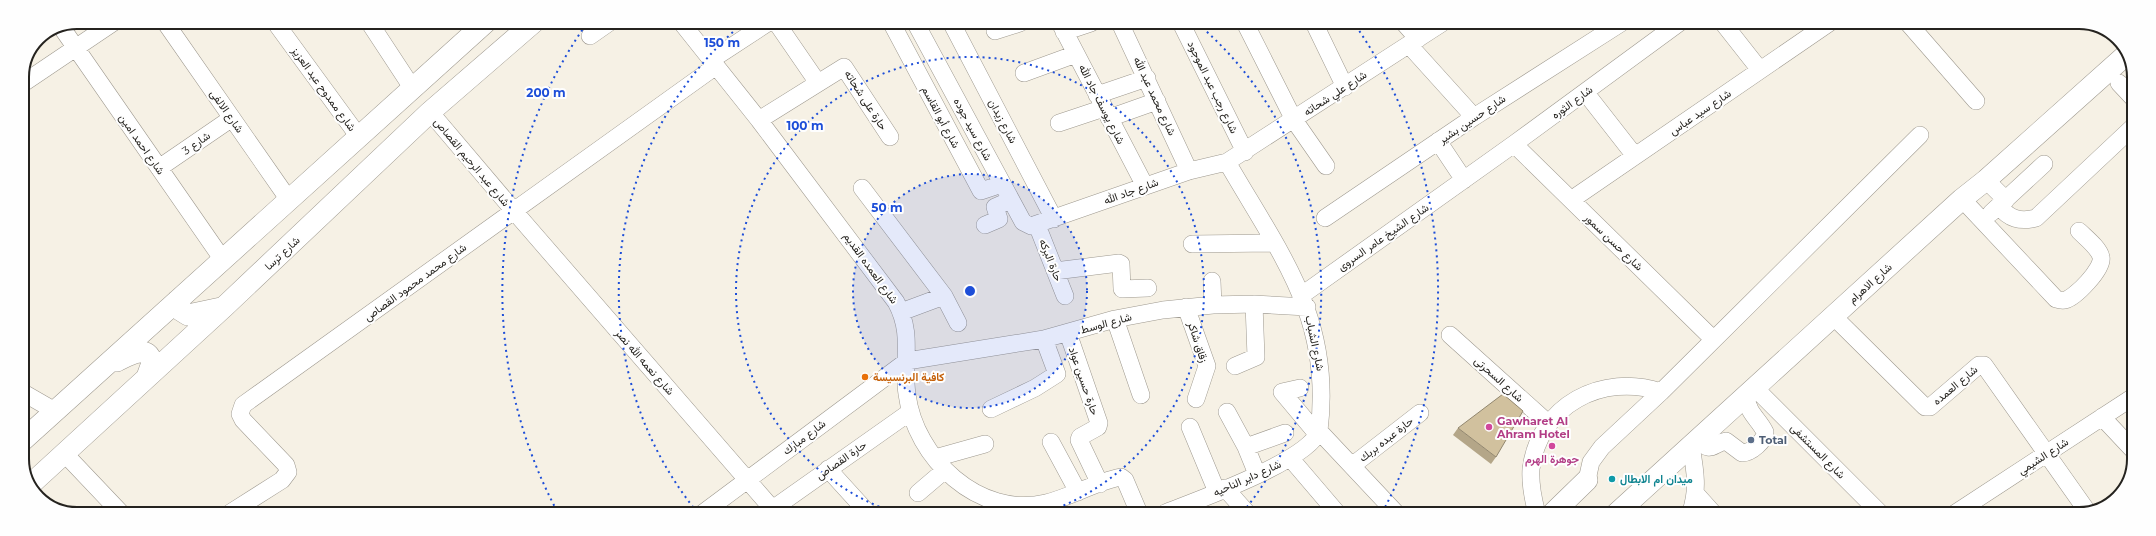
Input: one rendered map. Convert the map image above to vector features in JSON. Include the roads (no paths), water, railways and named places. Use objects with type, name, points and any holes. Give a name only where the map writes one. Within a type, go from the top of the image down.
[{"type":"main road","points":[[29,435],[478,29]]},
{"type":"main road","name":"شارع ترسا","points":[[35,481],[224,307],[430,112],[526,29]]},
{"type":"main road","name":"شارع الاهرام","points":[[1624,507],[1962,199],[1986,180],[2123,58]]},
{"type":"main road","points":[[177,301],[180,310],[188,315],[224,307]]},
{"type":"main road","points":[[100,370],[131,354],[141,351],[145,352],[152,359],[147,377]]},
{"type":"main road","points":[[1559,507],[1587,480]]},
{"type":"street","points":[[29,79],[104,29]]},
{"type":"street","name":"شارع الالفى","points":[[170,29],[289,200]]},
{"type":"street","name":"شارع ممدوح عبد العزيز","points":[[280,29],[359,137]]},
{"type":"street","points":[[374,29],[413,89]]},
{"type":"street","points":[[590,36],[600,29]]},
{"type":"street","name":"شارع العمده القديم","points":[[687,29],[760,120],[890,293],[901,312],[907,331],[907,395],[910,412],[920,436],[940,464],[959,483],[976,494],[1008,507]]},
{"type":"street","name":"شارع محمد محمود القصاص","points":[[239,507],[282,480],[288,472],[286,465],[243,420],[240,414],[243,405],[514,211],[760,29]]},
{"type":"street","points":[[781,29],[818,83]]},
{"type":"street","name":"شارع أبو القاسم","points":[[895,29],[981,191],[1002,184]]},
{"type":"street","name":"شارع سيد جوده","points":[[919,29],[1025,224],[1031,226],[1037,225]]},
{"type":"street","name":"شارع زيدان","points":[[955,29],[1054,219]]},
{"type":"street","points":[[995,31],[1001,29]]},
{"type":"street","name":"شارع يوسف جاد الله","points":[[1063,29],[1145,186]]},
{"type":"street","name":"شارع محمد عبد الله","points":[[1123,29],[1189,171]]},
{"type":"street","name":"شارع رجب عبد الموجود","points":[[1184,29],[1245,152]]},
{"type":"street","points":[[1248,29],[1294,120],[1326,166]]},
{"type":"street","points":[[1317,29],[1346,87]]},
{"type":"street","points":[[1407,29],[1413,42],[1474,117]]},
{"type":"street","name":"شارع علي شحاته","points":[[1227,162],[1346,87],[1433,29]]},
{"type":"street","name":"شارع حسين بشير","points":[[1325,218],[1474,117],[1612,29]]},
{"type":"street","name":"شارع الثوره","points":[[1464,180],[1585,92],[1666,29]]},
{"type":"street","points":[[1728,29],[1760,70]]},
{"type":"street","name":"شارع سيد عباس","points":[[1571,200],[1820,29]]},
{"type":"street","points":[[1913,29],[1976,101]]},
{"type":"street","name":"شارع احمد امين","points":[[64,31],[223,260]]},
{"type":"street","points":[[1024,73],[1076,54]]},
{"type":"street","name":"حارة على شحاته","points":[[760,120],[843,67],[846,67],[890,137]]},
{"type":"street","points":[[1104,107],[1147,78]]},
{"type":"street","points":[[2119,83],[2127,92]]},
{"type":"street","points":[[1585,92],[1635,156]]},
{"type":"street","points":[[1059,123],[1104,107],[1157,101]]},
{"type":"street","name":"شارع عبد الرحيم القصاص","points":[[430,112],[514,211]]},
{"type":"street","name":"شارع 3","points":[[159,168],[232,118]]},
{"type":"street","points":[[1986,180],[2003,203],[2006,214],[2015,219],[2025,220],[2036,218],[2127,133]]},
{"type":"street","points":[[1587,480],[1588,471],[1596,454],[1661,392],[1920,135]]},
{"type":"street","points":[[1438,141],[1464,180]]},
{"type":"street","name":"شارع حسن سمور","points":[[1514,144],[1713,339]]},
{"type":"street","name":"شارع جاد الله","points":[[1037,225],[1189,171],[1227,162]]},
{"type":"street","name":"شارع الشباب","points":[[1227,162],[1274,243],[1304,301],[1320,359],[1322,395],[1319,433]]},
{"type":"street","points":[[1983,222],[2044,164]]},
{"type":"street","name":"شارع الشيخ عامر السروى","points":[[1304,301],[1464,180]]},
{"type":"street","points":[[862,188],[944,296],[958,323]]},
{"type":"street","points":[[1962,199],[2056,299],[2061,301],[2070,297],[2098,271],[2102,264],[2102,256],[2079,231]]},
{"type":"street","points":[[986,225],[999,219],[995,207],[1011,200]]},
{"type":"street","name":"شارع نعمه الله نصر","points":[[514,211],[747,480],[768,507]]},
{"type":"street","name":"حارة البركه","points":[[1037,225],[1065,296]]},
{"type":"street","points":[[1192,244],[1274,243]]},
{"type":"street","points":[[1055,271],[1119,263],[1122,289],[1148,288]]},
{"type":"street","points":[[1212,281],[1213,305]]},
{"type":"street","points":[[901,312],[944,296]]},
{"type":"street","name":"شارع الوسط","points":[[907,361],[1044,339],[1115,319],[1186,307],[1304,301]]},
{"type":"street","points":[[1235,366],[1256,357],[1254,304]]},
{"type":"street","name":"زقاق شاكر","points":[[1186,307],[1207,366],[1196,400]]},
{"type":"street","name":"شارع العمده","points":[[1834,316],[1925,407],[1930,406],[1978,365],[1984,365],[2084,507]]},
{"type":"street","points":[[1115,319],[1141,395]]},
{"type":"street","name":"حارة حسين عواد","points":[[1068,333],[1099,423],[1098,427],[1080,437],[1079,440],[1100,484]]},
{"type":"street","name":"شارع السحرتى","points":[[1450,335],[1549,424]]},
{"type":"street","points":[[991,409],[1013,399],[1057,374],[1044,339]]},
{"type":"street","name":"شارع مبارك","points":[[711,507],[907,361]]},
{"type":"street","points":[[1536,507],[1531,485],[1531,469],[1540,438],[1549,424],[1562,410],[1577,398],[1594,390],[1612,386],[1631,385],[1661,392]]},
{"type":"street","points":[[1300,388],[1282,392],[1319,433],[1353,466],[1391,507]]},
{"type":"street","points":[[1692,507],[1696,494],[1694,443],[1708,448],[1713,448],[1721,442],[1726,441],[1742,453],[1746,453],[1763,440],[1766,432],[1752,416],[1747,404],[1750,392]]},
{"type":"street","name":"شارع المستشفى","points":[[1750,392],[1873,507]]},
{"type":"street","points":[[29,396],[55,411]]},
{"type":"street","name":"شارع الشيمي","points":[[1965,507],[2127,401]]},
{"type":"street","name":"حارة القصاص","points":[[779,507],[828,469],[910,412]]},
{"type":"street","points":[[1227,412],[1246,447],[1257,474]]},
{"type":"street","name":"حارة عبده بربك","points":[[1353,466],[1420,413]]},
{"type":"street","points":[[2102,418],[2127,444]]},
{"type":"street","points":[[1190,427],[1221,490],[1240,507]]},
{"type":"street","points":[[1246,447],[1285,433]]},
{"type":"street","name":"شارع داير الناحيه","points":[[1182,507],[1291,459],[1311,445],[1319,433]]},
{"type":"street","points":[[1051,442],[1078,492]]},
{"type":"street","points":[[918,493],[940,464],[985,444]]},
{"type":"street","points":[[64,453],[115,507]]},
{"type":"street","points":[[1291,459],[1332,507]]},
{"type":"street","points":[[828,469],[863,507]]},
{"type":"street","name":"شارع العمده القديم","points":[[1052,507],[1078,492],[1118,478],[1123,478],[1136,507]]},
{"type":"street","points":[[1696,494],[1708,507]]},
{"type":"place","name":"كافية البرنسيسة","points":[[865,377]]},
{"type":"place","name":"Gawharet Al Ahram Hotel","points":[[1489,427]]},
{"type":"place","name":"Total","points":[[1751,440]]},
{"type":"place","name":"جوهرة الهرم","points":[[1552,446]]},
{"type":"place","name":"ميدان ام الابطال","points":[[1612,479]]}]
